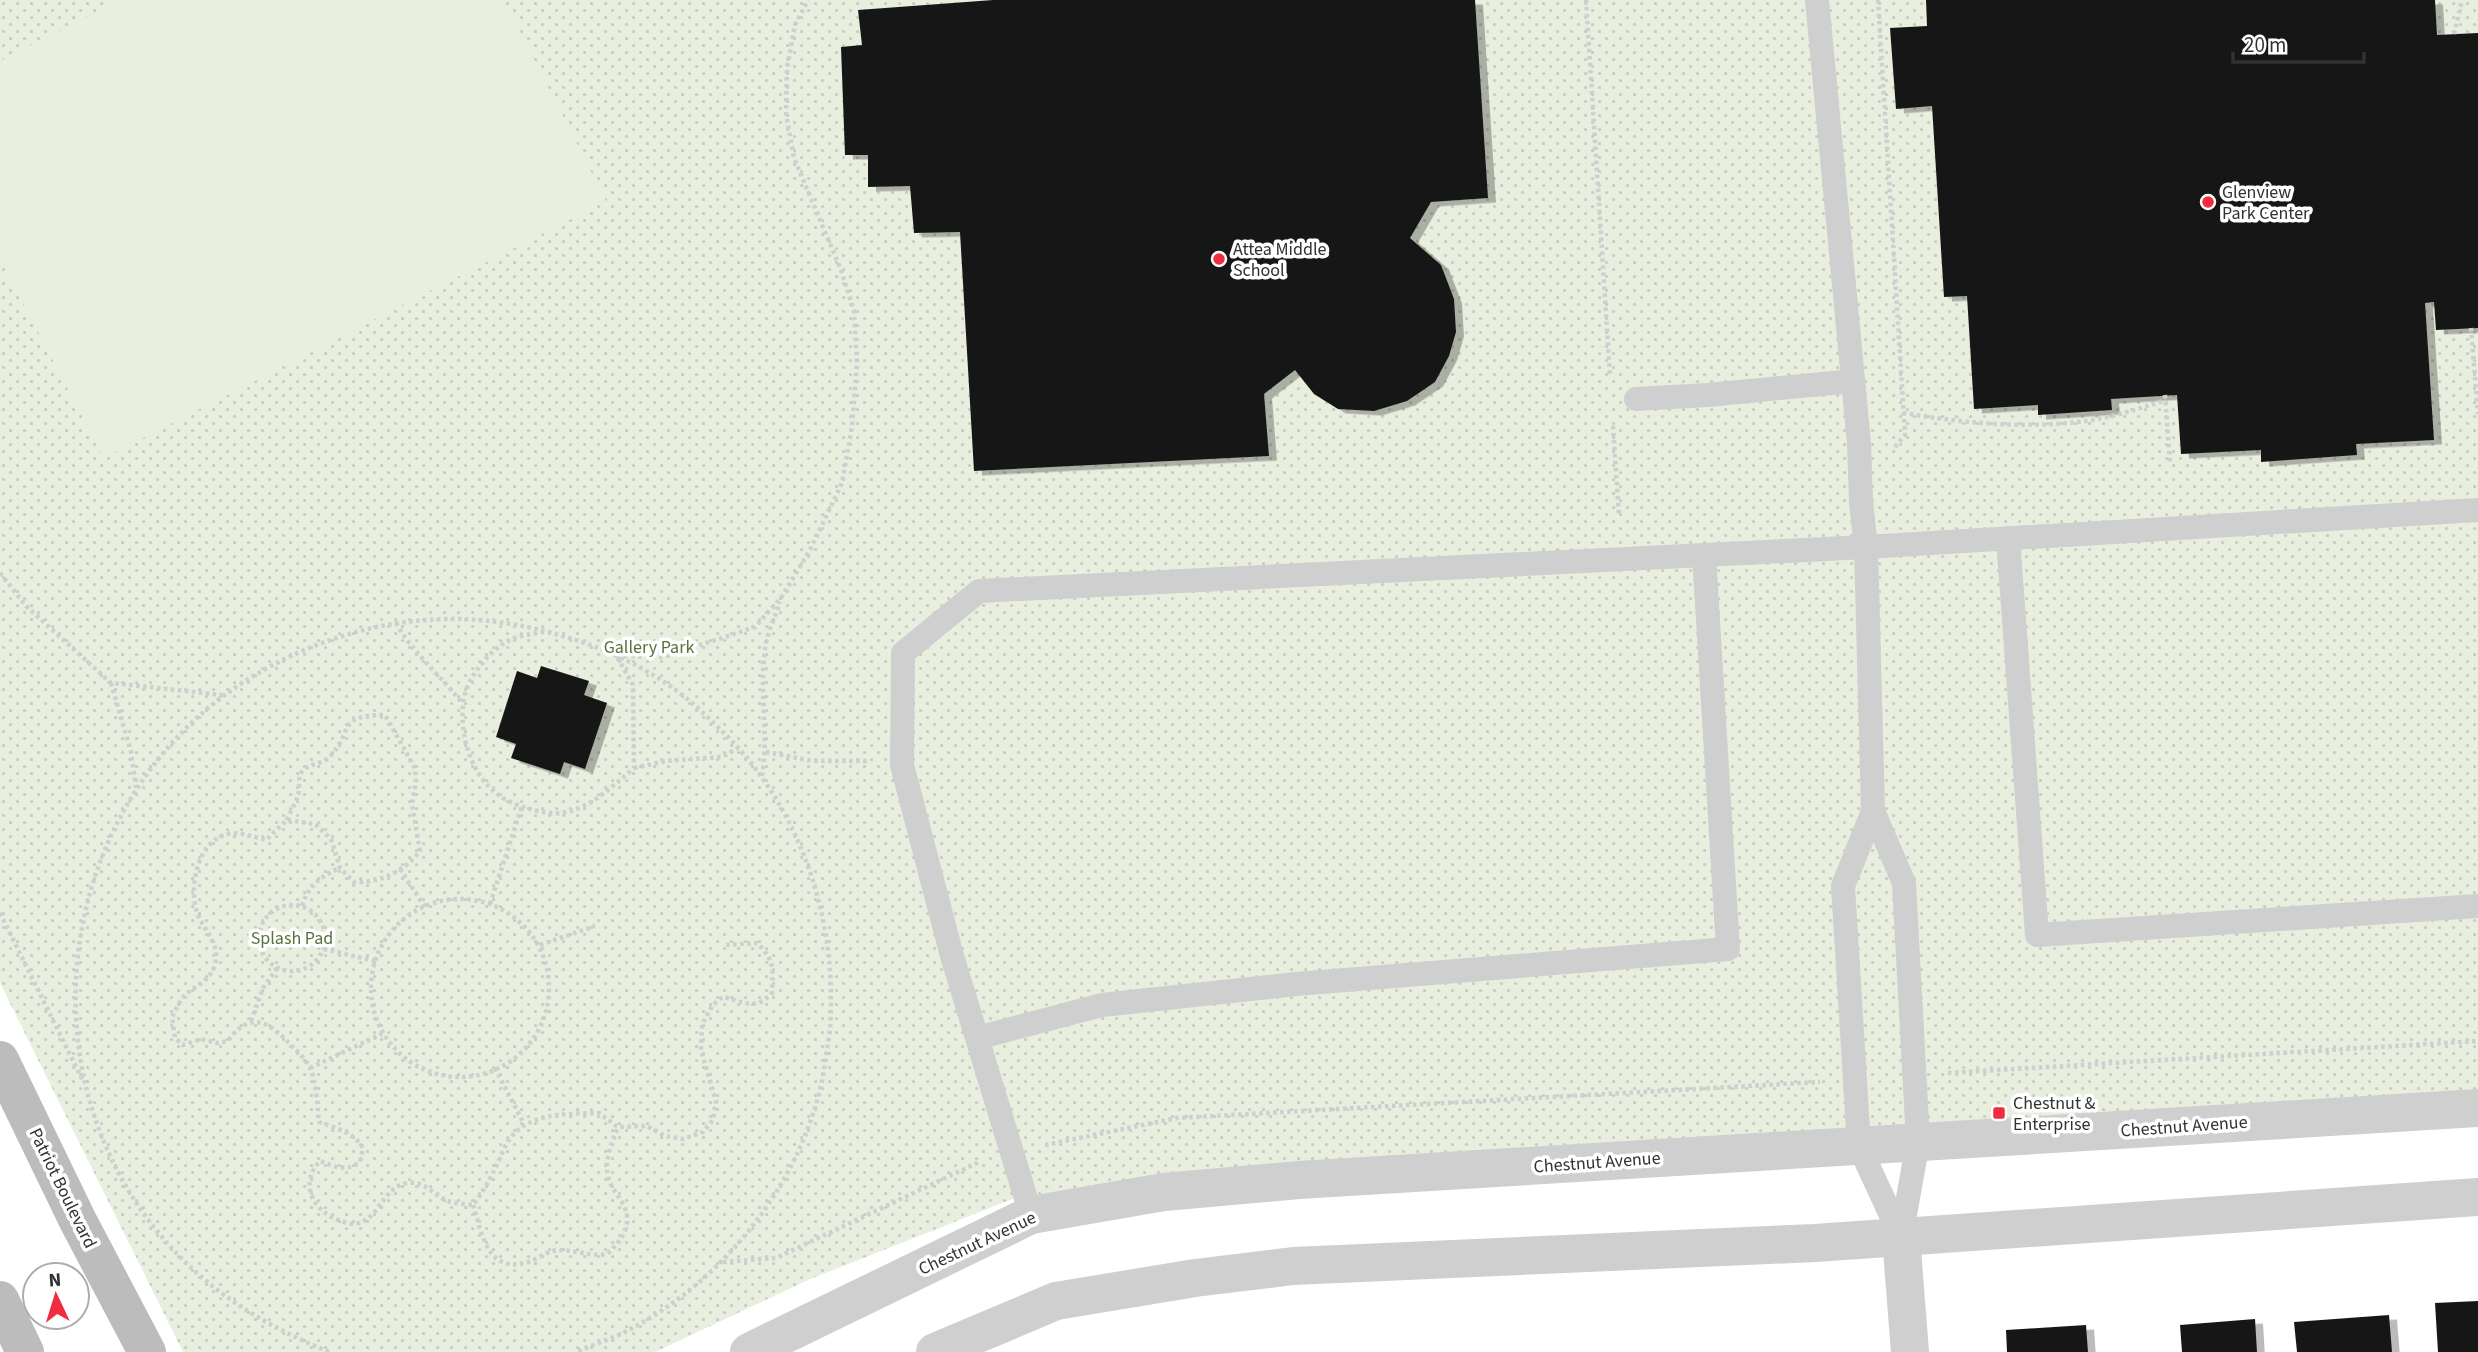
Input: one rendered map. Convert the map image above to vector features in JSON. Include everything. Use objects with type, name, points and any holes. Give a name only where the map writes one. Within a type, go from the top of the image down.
[{"type":"main road","name":"Patriot Boulevard","points":[[0,1060],[78,1221],[148,1352]]},
{"type":"main road","points":[[0,1300],[25,1352]]},
{"type":"street","name":"Chestnut Avenue","points":[[749,1352],[1031,1215],[1164,1192],[1285,1181],[2478,1108]]},
{"type":"street","points":[[935,1352],[1056,1301],[1195,1278],[1280,1268],[1901,1237],[2478,1197]]},
{"type":"street","points":[[1901,1237],[1910,1352]]},
{"type":"lane","points":[[1817,0],[1859,443],[1866,547],[1873,811],[1904,883],[1918,1142],[1901,1237]]},
{"type":"lane","points":[[1636,399],[1853,381]]},
{"type":"lane","points":[[1031,1215],[976,1038],[902,765],[903,653],[979,591],[1866,547],[2478,510]]},
{"type":"lane","points":[[2008,538],[2038,935],[2478,906]]},
{"type":"lane","points":[[976,1038],[1102,1005],[1296,984],[1728,950],[1704,555]]},
{"type":"lane","points":[[1873,811],[1843,886],[1859,1146],[1901,1237]]},
{"type":"path","points":[[617,656],[664,657],[755,627],[781,598],[810,550],[842,482],[852,427],[857,362],[854,311],[837,258],[794,158],[786,114],[787,68],[795,25],[808,0]]},
{"type":"path","points":[[1586,0],[1610,378]]},
{"type":"path","points":[[1878,0],[1905,435],[1888,458]]},
{"type":"path","points":[[2454,34],[2462,0]]},
{"type":"path","points":[[2471,328],[2478,414]]},
{"type":"path","points":[[1903,413],[1963,422],[2032,425],[2091,420],[2165,398],[2170,462]]},
{"type":"path","points":[[1613,419],[1619,516]]},
{"type":"path","points":[[0,573],[26,606],[111,683],[131,752],[137,789]]},
{"type":"path","points":[[762,777],[766,752],[765,648],[781,598]]},
{"type":"path","points":[[86,1087],[75,1011],[75,971],[88,895],[117,822],[137,789],[162,755],[222,695],[300,650],[344,634],[396,623],[438,618],[479,619],[516,624],[546,631],[617,656],[670,686],[701,710],[739,748],[762,777],[796,833],[819,895],[830,960],[831,1026],[820,1091],[797,1153],[765,1211],[722,1262],[676,1301],[624,1332],[576,1352]]},
{"type":"path","points":[[396,623],[405,638],[462,704]]},
{"type":"path","points":[[546,631],[508,640],[487,658],[470,682],[462,704],[465,747],[479,775],[500,796],[540,812],[567,812],[599,797],[634,768],[666,761],[722,757],[739,748]]},
{"type":"path","points":[[617,656],[633,685],[634,768]]},
{"type":"path","points":[[111,683],[222,695]]},
{"type":"path","points":[[277,968],[263,988],[251,1021],[237,1029],[228,1041],[217,1043],[201,1039],[183,1045],[175,1038],[172,1017],[185,996],[207,980],[216,963],[213,939],[197,911],[194,890],[197,866],[206,849],[224,835],[238,834],[266,840],[286,820],[298,795],[300,774],[304,769],[328,759],[340,744],[346,725],[355,719],[385,715],[415,768],[412,804],[420,851],[400,869],[371,882],[354,882],[340,868],[331,839],[316,824],[286,820]]},
{"type":"path","points":[[766,752],[813,761],[854,760],[902,765]]},
{"type":"path","points":[[491,904],[522,806]]},
{"type":"path","points":[[302,906],[306,891],[329,872],[340,868]]},
{"type":"path","points":[[400,869],[425,907]]},
{"type":"path","points":[[466,899],[491,904],[510,913],[527,928],[540,945],[549,973],[549,1002],[540,1030],[523,1053],[474,1077],[449,1077],[425,1070],[403,1057],[382,1034],[375,1016],[370,992],[375,961],[382,944],[398,924],[425,907],[441,901],[466,899]]},
{"type":"path","points":[[280,906],[302,906],[311,911],[324,928],[324,949],[310,967],[299,971],[277,968],[261,952],[258,941],[260,929],[264,920],[280,906]]},
{"type":"path","points":[[0,913],[86,1087],[103,1138],[126,1186],[156,1230],[192,1269],[234,1303],[279,1331],[328,1352]]},
{"type":"path","points":[[540,945],[595,926]]},
{"type":"path","points":[[472,1205],[484,1192],[514,1132],[536,1119],[599,1113],[618,1127],[647,1126],[665,1136],[683,1139],[703,1132],[713,1120],[716,1101],[701,1050],[702,1025],[712,1006],[722,997],[750,1005],[762,1003],[772,993],[772,960],[768,953],[757,943],[724,945]]},
{"type":"path","points":[[324,949],[375,961]]},
{"type":"path","points":[[251,1021],[271,1026],[280,1032],[310,1068],[318,1122],[344,1131],[358,1140],[363,1148],[360,1162],[351,1168],[335,1167],[320,1161],[311,1171],[309,1187],[321,1211],[352,1224],[368,1220],[394,1187],[406,1183],[420,1183],[450,1202],[472,1205]]},
{"type":"path","points":[[310,1068],[382,1034]]},
{"type":"path","points":[[1943,1073],[2478,1041]]},
{"type":"path","points":[[495,1068],[524,1124]]},
{"type":"path","points":[[722,1262],[776,1258],[970,1164],[1177,1118],[1823,1082]]},
{"type":"path","points":[[472,1205],[490,1255],[500,1261],[521,1264],[556,1250],[585,1255],[607,1254],[626,1233],[626,1208],[611,1187],[606,1167],[618,1127]]},
{"type":"green space","name":"Gallery Park","points":[[0,0],[2478,0],[2478,1093],[1206,1177],[1020,1196],[808,1280],[655,1352],[183,1352],[0,983]]},
{"type":"green space","points":[[120,0],[504,0],[606,201],[104,458],[0,259],[0,61]]},
{"type":"building","name":"Attea Middle School","points":[[993,0],[1475,0],[1488,198],[1431,202],[1410,238],[1441,265],[1454,299],[1456,332],[1449,356],[1435,382],[1407,401],[1374,411],[1338,409],[1314,394],[1295,370],[1264,394],[1269,456],[974,471],[960,232],[914,233],[910,186],[868,187],[868,155],[845,155],[841,47],[862,45],[858,10]]},
{"type":"building","name":"Glenview Park Center","points":[[1926,0],[2435,0],[2437,35],[2478,33],[2478,328],[2436,330],[2434,302],[2425,303],[2434,440],[2356,444],[2357,455],[2261,462],[2261,450],[2181,454],[2177,395],[2111,399],[2112,410],[2038,415],[2038,405],[1974,409],[1967,296],[1944,297],[1932,106],[1896,109],[1890,28],[1927,26]]},
{"type":"building","points":[[541,666],[589,681],[584,695],[607,703],[585,769],[564,762],[560,774],[511,758],[516,744],[496,737],[517,671],[537,678]]},
{"type":"building","points":[[2478,1301],[2478,1352],[2438,1352],[2435,1303]]},
{"type":"building","points":[[2389,1315],[2392,1352],[2297,1352],[2294,1322]]},
{"type":"building","points":[[2255,1319],[2257,1352],[2182,1352],[2180,1325]]},
{"type":"building","points":[[2086,1325],[2088,1352],[2007,1352],[2006,1330]]},
{"type":"place","name":"Glenview Park Center","points":[[2208,202]]},
{"type":"place","name":"Attea Middle School","points":[[1219,259]]},
{"type":"place","name":"Chestnut & Enterprise","points":[[1999,1113]]},
{"type":"park label","name":"Splash Pad","points":[[292,938]]}]
